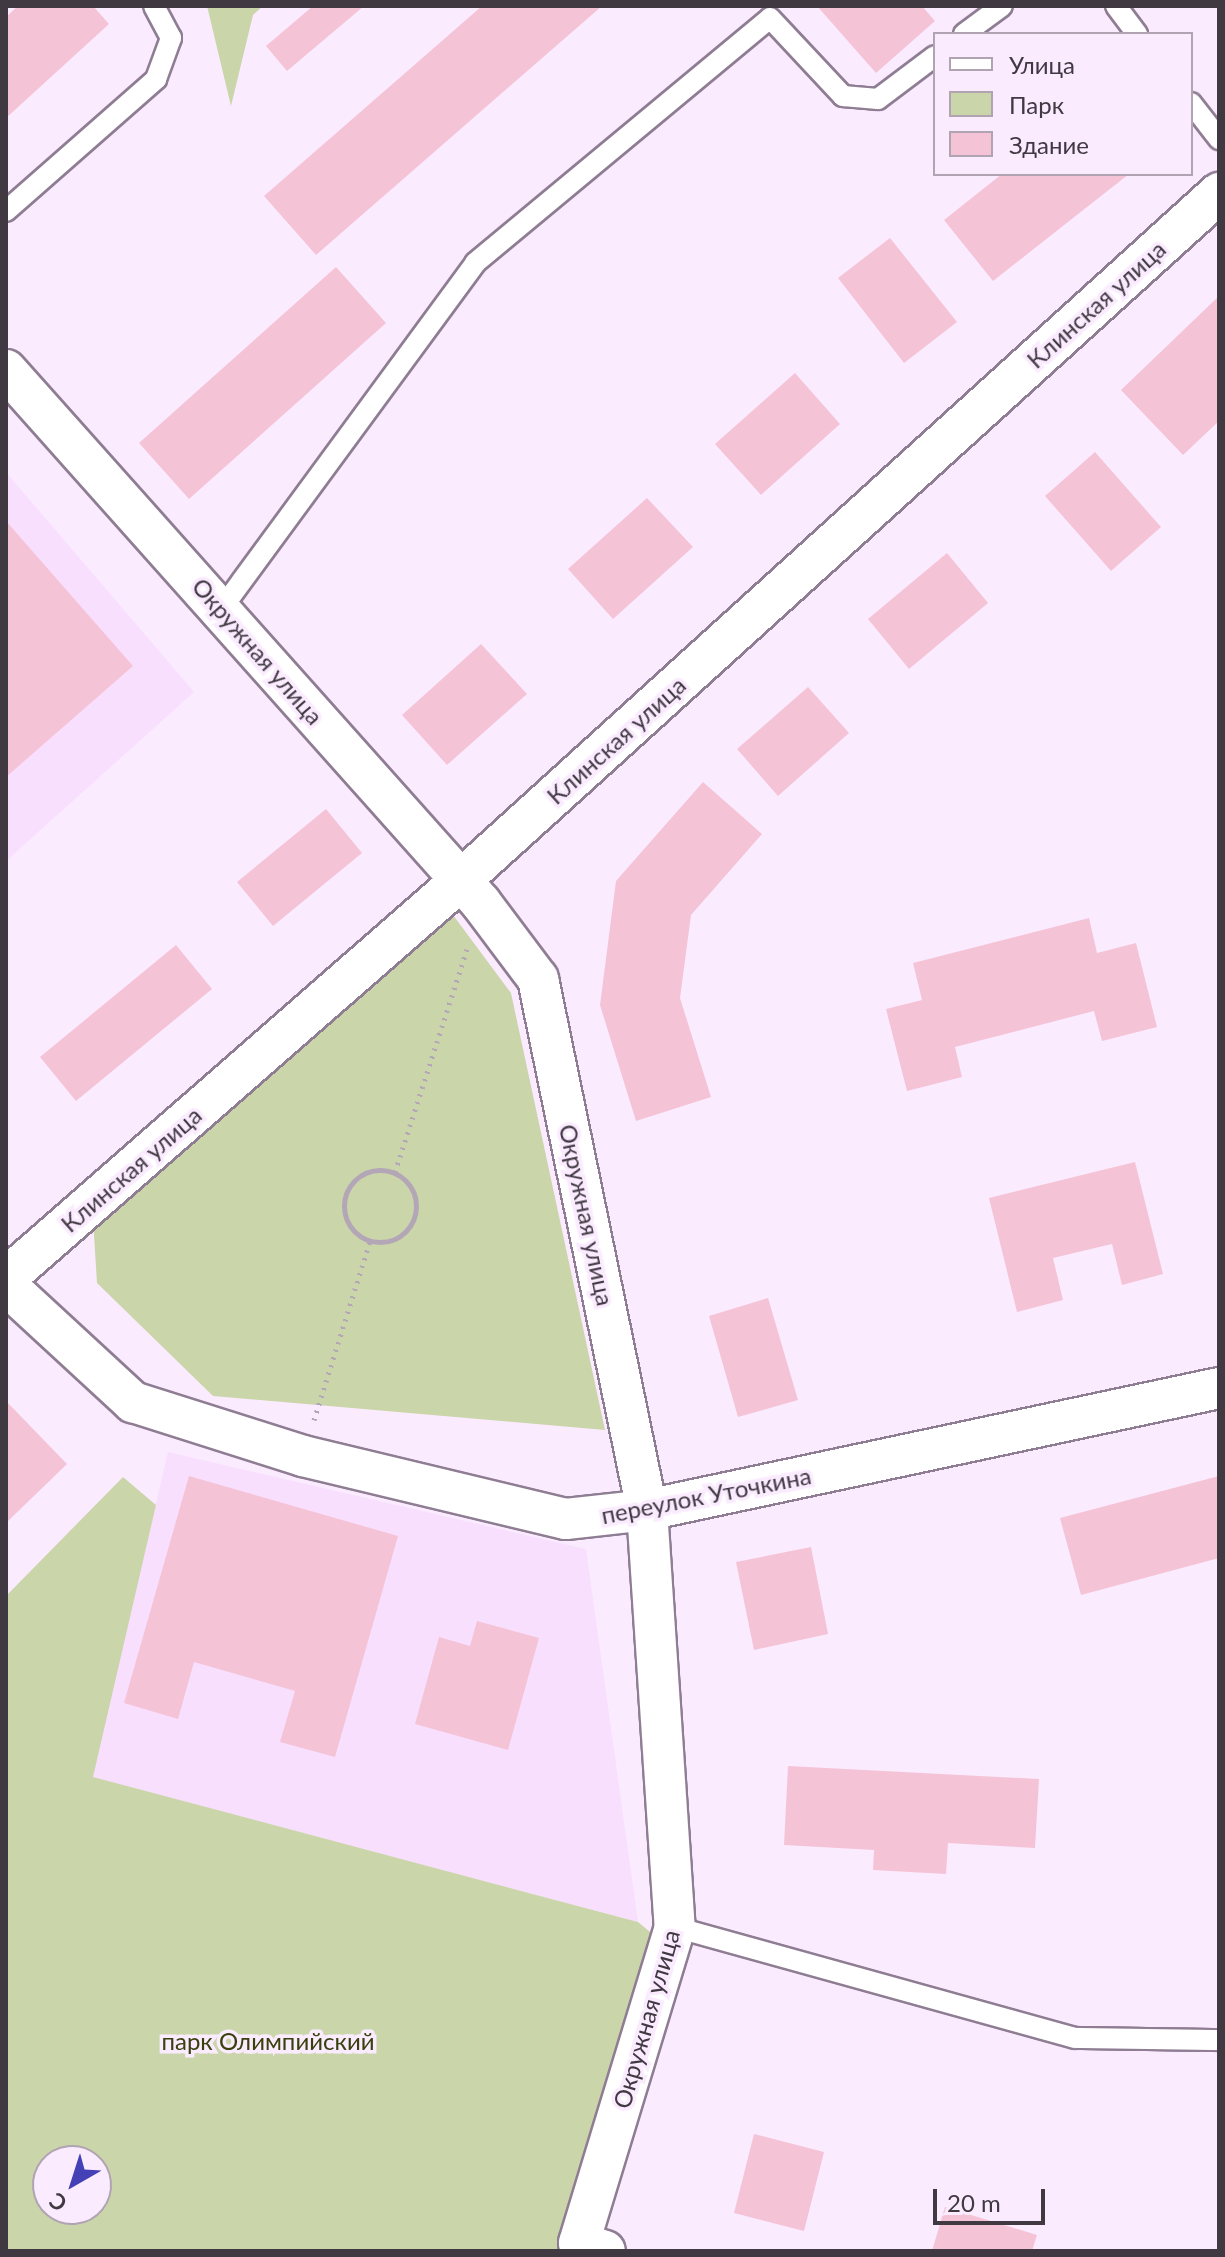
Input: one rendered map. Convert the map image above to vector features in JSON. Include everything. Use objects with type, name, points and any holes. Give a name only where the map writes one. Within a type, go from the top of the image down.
[{"type":"street","name":"Клинская улица","points":[[6,1278],[470,892],[1219,193]]},
{"type":"street","name":"Окружная улица","points":[[6,370],[222,608],[470,892],[538,979],[647,1510],[675,1927],[592,2247]]},
{"type":"street","name":"переулок Уточкина","points":[[6,1285],[133,1402],[303,1456],[566,1519],[647,1510],[1219,1388]]},
{"type":"lane","points":[[6,211],[156,79],[171,38],[154,6]]},
{"type":"lane","points":[[967,32],[1002,6]]},
{"type":"lane","points":[[1116,6],[1136,32]]},
{"type":"lane","points":[[222,608],[475,263],[770,18],[843,96],[878,99],[933,58]]},
{"type":"lane","points":[[1193,106],[1219,139]]},
{"type":"lane","points":[[675,1927],[1075,2038],[1219,2040]]},
{"type":"path","points":[[395,1172],[470,892]]},
{"type":"path","points":[[371,1170],[395,1172],[413,1189],[412,1224],[394,1240],[370,1241],[350,1228],[345,1193],[371,1170]]},
{"type":"path","points":[[303,1456],[370,1241]]},
{"type":"shaded area","points":[[6,472],[194,692],[6,861]]},
{"type":"shaded area","points":[[168,1452],[586,1549],[638,1922],[92,1777]]},
{"type":"green space","points":[[207,6],[263,6],[253,15],[231,106]]},
{"type":"green space","points":[[433,888],[511,993],[605,1430],[213,1396],[97,1283],[91,1187]]},
{"type":"green space","name":"парк Олимпийский","points":[[123,1477],[156,1505],[93,1777],[638,1922],[684,1960],[594,2251],[6,2251],[6,1596]]},
{"type":"building","points":[[18,6],[93,6],[109,24],[6,118],[6,17]]},
{"type":"building","points":[[313,6],[364,6],[287,71],[266,46]]},
{"type":"building","points":[[482,6],[602,6],[316,255],[264,196]]},
{"type":"building","points":[[817,6],[922,6],[935,21],[876,73]]},
{"type":"building","points":[[999,176],[1126,176],[993,281],[944,220]]},
{"type":"building","points":[[890,238],[957,322],[904,363],[838,278]]},
{"type":"building","points":[[336,267],[386,323],[189,499],[139,443]]},
{"type":"building","points":[[1219,296],[1219,421],[1183,455],[1121,390]]},
{"type":"building","points":[[795,373],[840,424],[761,495],[715,444]]},
{"type":"building","points":[[1095,452],[1161,527],[1111,571],[1045,496]]},
{"type":"building","points":[[647,498],[693,547],[613,619],[568,569]]},
{"type":"building","points":[[6,521],[133,666],[6,777]]},
{"type":"building","points":[[947,553],[988,603],[909,669],[868,619]]},
{"type":"building","points":[[481,644],[527,694],[447,765],[402,715]]},
{"type":"building","points":[[808,687],[849,733],[778,796],[737,749]]},
{"type":"building","points":[[703,782],[762,834],[691,915],[680,998],[711,1097],[636,1121],[600,1005],[616,881]]},
{"type":"building","points":[[326,809],[362,853],[273,926],[237,882]]},
{"type":"building","points":[[1089,918],[1097,953],[1136,943],[1157,1027],[1102,1041],[1094,1011],[955,1047],[962,1077],[907,1091],[886,1009],[922,1000],[913,963]]},
{"type":"building","points":[[176,945],[212,989],[76,1101],[40,1057]]},
{"type":"building","points":[[1135,1162],[1163,1274],[1122,1285],[1112,1244],[1053,1258],[1063,1300],[1017,1312],[989,1198]]},
{"type":"building","points":[[768,1298],[798,1400],[738,1417],[709,1316]]},
{"type":"building","points":[[6,1401],[67,1464],[6,1523]]},
{"type":"building","points":[[189,1476],[398,1536],[335,1757],[280,1742],[295,1691],[194,1662],[178,1719],[124,1703]]},
{"type":"building","points":[[1219,1476],[1219,1558],[1081,1595],[1060,1518]]},
{"type":"building","points":[[811,1547],[828,1634],[754,1650],[736,1562]]},
{"type":"building","points":[[477,1621],[539,1638],[508,1750],[415,1724],[439,1637],[470,1646]]},
{"type":"building","points":[[788,1766],[1039,1779],[1035,1848],[948,1843],[946,1874],[873,1870],[874,1850],[784,1845]]},
{"type":"building","points":[[754,2134],[824,2152],[804,2231],[734,2213]]},
{"type":"building","points":[[945,2207],[1037,2235],[1032,2251],[932,2251]]}]
